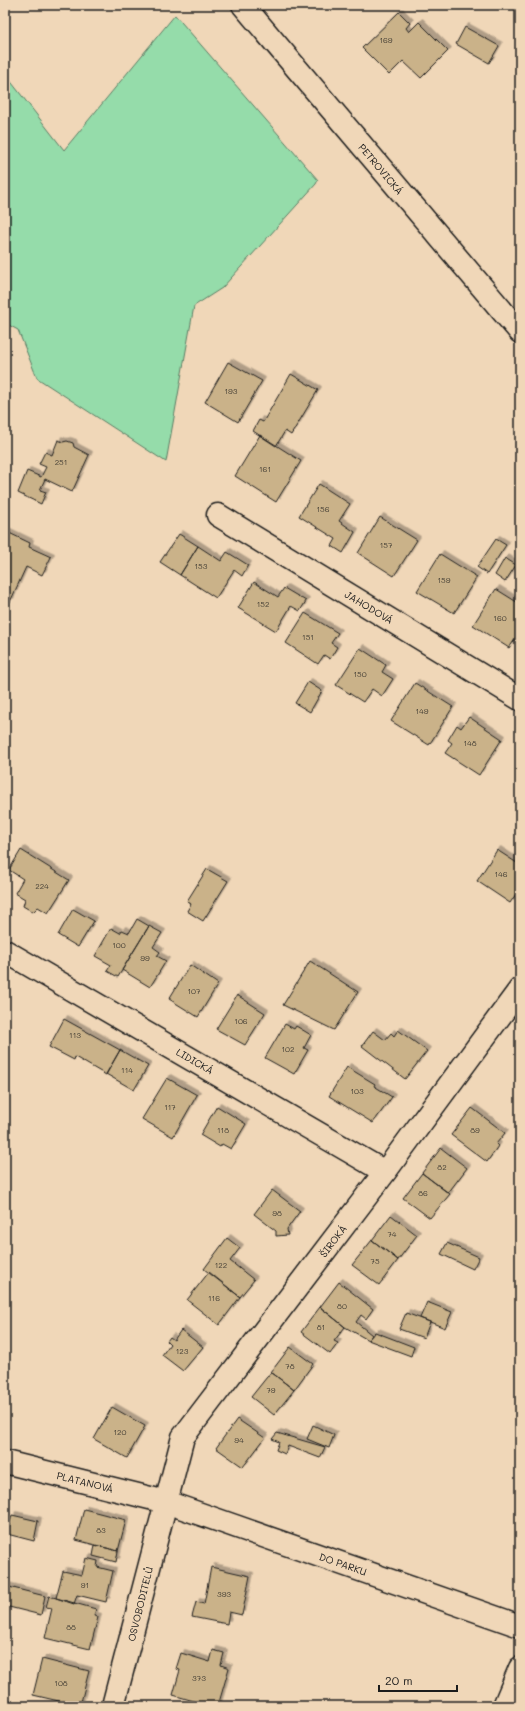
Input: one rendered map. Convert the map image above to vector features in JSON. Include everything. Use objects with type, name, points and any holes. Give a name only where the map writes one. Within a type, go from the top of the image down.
[{"type":"street","name":"PETROVICKÁ","points":[[243,5],[520,332]]},
{"type":"street","name":"JAHODOVÁ","points":[[218,515],[520,699]]},
{"type":"street","name":"LIDICKÁ","points":[[5,950],[385,1172]]},
{"type":"street","name":"ŠIROKÁ","points":[[166,1502],[182,1437],[385,1172],[520,990]]},
{"type":"street","name":"PLATANOVÁ","points":[[5,1462],[166,1502]]},
{"type":"street","name":"DO PARKU","points":[[166,1502],[520,1626]]},
{"type":"street","name":"OSVOBODITELŮ","points":[[113,1706],[166,1502]]},
{"type":"street","points":[[504,1706],[520,1668]]},
{"type":"green space","points":[[175,15],[318,180],[222,288],[194,306],[166,462],[37,378],[18,330],[5,323],[5,74],[64,150]]},
{"type":"building","points":[[399,12],[410,23],[406,28],[409,32],[419,22],[448,51],[421,78],[403,61],[389,75],[362,48]]},
{"type":"building","points":[[465,27],[499,46],[489,63],[456,44]]},
{"type":"building","points":[[228,362],[262,381],[238,422],[205,402]]},
{"type":"building","points":[[291,374],[318,390],[291,435],[285,431],[276,446],[253,431],[259,420],[263,422]]},
{"type":"building","points":[[260,435],[301,461],[276,502],[235,476]]},
{"type":"building","points":[[58,440],[73,443],[74,447],[89,455],[72,492],[45,479],[40,490],[46,492],[41,504],[18,493],[27,471],[41,477],[46,467],[39,464],[45,452],[52,455]]},
{"type":"building","points":[[319,484],[350,504],[339,521],[355,532],[343,553],[332,546],[336,539],[299,516]]},
{"type":"building","points":[[380,517],[417,540],[394,576],[358,553]]},
{"type":"building","points":[[5,531],[30,543],[29,547],[51,557],[42,575],[26,567],[10,602],[5,600]]},
{"type":"building","points":[[179,534],[198,546],[180,575],[160,562]]},
{"type":"building","points":[[496,539],[506,545],[487,574],[477,567]]},
{"type":"building","points":[[198,546],[221,561],[227,552],[248,565],[242,576],[234,570],[216,598],[180,575]]},
{"type":"building","points":[[440,554],[477,577],[454,613],[417,591]]},
{"type":"building","points":[[505,558],[516,565],[505,582],[495,575]]},
{"type":"building","points":[[254,582],[278,597],[284,588],[306,601],[300,611],[291,606],[276,631],[238,608]]},
{"type":"building","points":[[496,589],[520,604],[520,632],[509,648],[473,625]]},
{"type":"building","points":[[305,613],[338,633],[331,643],[337,647],[330,659],[324,655],[318,664],[286,643]]},
{"type":"building","points":[[360,648],[386,665],[382,672],[393,679],[382,696],[372,689],[363,702],[336,685]]},
{"type":"building","points":[[308,682],[322,691],[310,712],[295,703]]},
{"type":"building","points":[[415,683],[453,707],[429,745],[391,721]]},
{"type":"building","points":[[469,717],[502,739],[479,775],[445,753],[452,743],[448,740],[457,725],[461,728]]},
{"type":"building","points":[[21,850],[69,880],[48,913],[38,907],[33,912],[23,906],[25,899],[15,893],[23,879],[9,870]]},
{"type":"building","points":[[497,850],[520,865],[520,888],[510,903],[477,881]]},
{"type":"building","points":[[207,869],[228,881],[203,921],[187,911],[191,904],[187,901]]},
{"type":"building","points":[[73,909],[94,921],[78,947],[58,935]]},
{"type":"building","points":[[137,919],[149,926],[118,977],[107,971],[111,965],[95,956],[111,928],[120,933],[122,930],[129,933]]},
{"type":"building","points":[[149,926],[162,933],[153,947],[160,952],[157,956],[166,961],[150,987],[122,970]]},
{"type":"building","points":[[310,961],[358,992],[334,1030],[283,1005]]},
{"type":"building","points":[[190,965],[218,984],[198,1017],[169,999]]},
{"type":"building","points":[[237,995],[265,1013],[245,1045],[216,1029]]},
{"type":"building","points":[[64,1019],[120,1050],[106,1075],[75,1057],[74,1060],[49,1047]]},
{"type":"building","points":[[285,1024],[294,1029],[296,1026],[311,1035],[304,1048],[308,1050],[294,1074],[265,1058]]},
{"type":"building","points":[[398,1030],[427,1051],[405,1079],[362,1046],[373,1031],[385,1040],[391,1033],[394,1036]]},
{"type":"building","points":[[120,1050],[148,1066],[134,1090],[106,1074]]},
{"type":"building","points":[[347,1067],[375,1084],[374,1086],[392,1097],[373,1123],[329,1096]]},
{"type":"building","points":[[167,1078],[197,1095],[173,1137],[142,1119]]},
{"type":"building","points":[[217,1106],[246,1124],[231,1149],[222,1144],[220,1147],[200,1135]]},
{"type":"building","points":[[472,1108],[505,1133],[496,1144],[498,1146],[487,1162],[451,1135]]},
{"type":"building","points":[[441,1148],[467,1168],[448,1193],[422,1173]]},
{"type":"building","points":[[422,1173],[450,1194],[430,1218],[403,1198]]},
{"type":"building","points":[[272,1190],[300,1211],[287,1229],[288,1235],[276,1236],[276,1231],[254,1214]]},
{"type":"building","points":[[391,1215],[417,1235],[398,1260],[372,1240]]},
{"type":"building","points":[[227,1238],[240,1248],[230,1261],[254,1280],[240,1297],[204,1269]]},
{"type":"building","points":[[372,1240],[398,1260],[379,1285],[352,1265]]},
{"type":"building","points":[[447,1243],[479,1257],[473,1269],[441,1254]]},
{"type":"building","points":[[209,1272],[240,1297],[219,1325],[187,1300]]},
{"type":"building","points":[[339,1282],[373,1309],[366,1319],[361,1315],[356,1322],[372,1335],[368,1340],[345,1327],[320,1307]]},
{"type":"building","points":[[427,1302],[452,1312],[445,1328],[420,1318]]},
{"type":"building","points":[[320,1307],[345,1327],[334,1341],[338,1343],[330,1354],[301,1332]]},
{"type":"building","points":[[406,1313],[430,1322],[424,1338],[399,1329]]},
{"type":"building","points":[[181,1330],[203,1347],[183,1371],[162,1355],[170,1344],[167,1341],[170,1337],[174,1340]]},
{"type":"building","points":[[375,1332],[414,1347],[411,1356],[368,1340]]},
{"type":"building","points":[[290,1347],[313,1364],[294,1390],[271,1372]]},
{"type":"building","points":[[271,1372],[294,1390],[274,1415],[251,1397]]},
{"type":"building","points":[[112,1407],[145,1426],[127,1458],[94,1439]]},
{"type":"building","points":[[237,1419],[265,1438],[243,1467],[216,1448]]},
{"type":"building","points":[[313,1425],[334,1435],[329,1448],[307,1439]]},
{"type":"building","points":[[277,1433],[325,1447],[320,1458],[288,1446],[285,1454],[276,1450],[279,1442],[272,1439]]},
{"type":"building","points":[[84,1509],[126,1520],[118,1551],[76,1540]]},
{"type":"building","points":[[12,1515],[38,1521],[34,1541],[7,1534]]},
{"type":"building","points":[[95,1545],[118,1551],[116,1562],[93,1556]]},
{"type":"building","points":[[86,1558],[98,1561],[97,1567],[113,1571],[106,1602],[77,1595],[74,1604],[56,1598],[63,1571],[82,1575]]},
{"type":"building","points":[[211,1567],[250,1576],[242,1615],[229,1612],[227,1624],[192,1617],[196,1602],[204,1604]]},
{"type":"building","points":[[5,1586],[45,1596],[41,1615],[5,1606]]},
{"type":"building","points":[[49,1596],[96,1609],[94,1616],[98,1617],[90,1649],[45,1638],[52,1608],[46,1607]]},
{"type":"building","points":[[213,1650],[224,1653],[221,1665],[229,1668],[218,1706],[211,1706],[173,1695],[180,1670],[176,1669],[181,1653],[210,1662]]},
{"type":"building","points":[[42,1659],[89,1671],[80,1706],[33,1695]]}]
